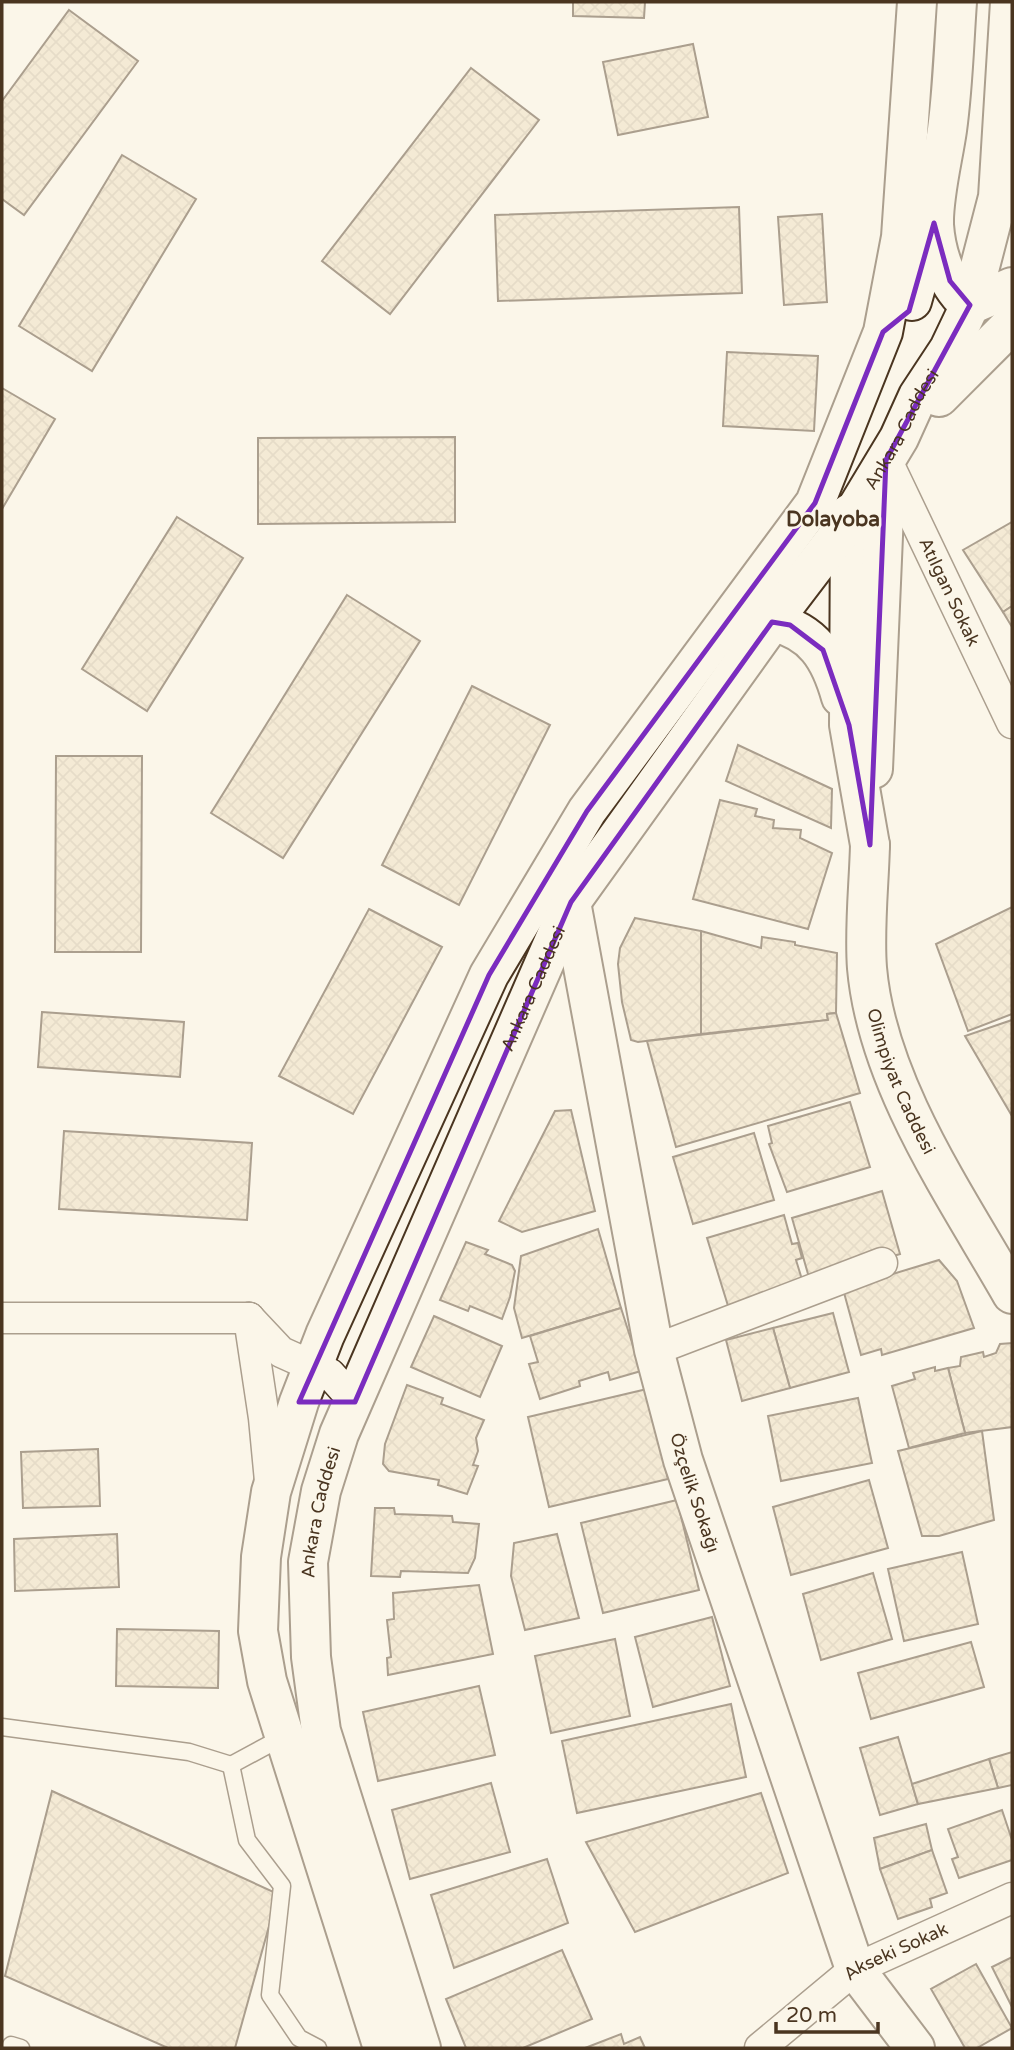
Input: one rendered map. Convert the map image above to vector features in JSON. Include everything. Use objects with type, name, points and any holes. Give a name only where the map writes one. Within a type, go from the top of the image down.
[{"type":"main road","name":"Ankara Caddesi","points":[[383,2048],[283,1737],[258,1631],[261,1557],[271,1492],[313,1365],[489,975],[587,811],[815,503],[896,322],[917,2]]},
{"type":"main road","points":[[849,725],[849,521],[859,463],[896,322],[934,223],[951,102],[957,2]]},
{"type":"main road","name":"Ankara Caddesi","points":[[421,2048],[321,1731],[311,1657],[308,1562],[313,1526],[340,1434],[571,902],[772,621],[849,521],[985,282],[1005,209],[1010,2]]},
{"type":"main road","points":[[934,223],[939,253],[985,282]]},
{"type":"main road","points":[[896,322],[985,282]]},
{"type":"main road","points":[[870,845],[886,460],[941,394],[1012,324]]},
{"type":"main road","points":[[772,621],[790,625],[823,650],[832,667],[849,725],[870,845]]},
{"type":"main road","name":"Olimpiyat Caddesi","points":[[870,845],[867,969],[887,1057],[953,1191],[1012,1294]]},
{"type":"main road","name":"Özçelik Sokağı","points":[[571,902],[654,1350],[683,1460],[855,1969],[915,2048]]},
{"type":"street","name":"Atılgan Sokak","points":[[886,460],[1012,723]]},
{"type":"street","points":[[654,1350],[882,1263]]},
{"type":"street","points":[[2,1318],[249,1318],[281,1352],[330,1374],[355,1402]]},
{"type":"street","points":[[249,1318],[260,1383],[271,1492]]},
{"type":"street","points":[[260,1383],[299,1402],[355,1402]]},
{"type":"street","name":"Akseki Sokak","points":[[760,2048],[855,1969],[1012,1898]]},
{"type":"lane","points":[[2,1727],[189,1752],[230,1765],[283,1737]]},
{"type":"lane","points":[[230,1765],[247,1840],[282,1886],[270,1995],[299,2038],[318,2048]]},
{"type":"highlighted area","points":[[934,223],[950,281],[970,305],[886,460],[870,845],[849,725],[823,650],[790,625],[772,622],[571,902],[355,1402],[299,1402],[489,975],[587,811],[815,503],[883,332],[909,311]]},
{"type":"building","points":[[573,2],[645,2],[644,18],[573,16]]},
{"type":"building","points":[[69,10],[138,61],[24,215],[2,199],[2,101]]},
{"type":"building","points":[[693,44],[708,117],[618,135],[603,62]]},
{"type":"building","points":[[471,68],[539,120],[390,314],[322,261]]},
{"type":"building","points":[[122,155],[196,199],[92,371],[19,326]]},
{"type":"building","points":[[739,207],[742,293],[498,301],[495,215]]},
{"type":"building","points":[[822,214],[827,302],[784,305],[778,217]]},
{"type":"building","points":[[727,352],[818,356],[814,431],[723,426]]},
{"type":"building","points":[[2,388],[55,419],[2,509]]},
{"type":"building","points":[[455,437],[455,522],[258,524],[258,438]]},
{"type":"building","points":[[177,517],[243,558],[147,711],[82,669]]},
{"type":"building","points":[[1012,522],[1012,606],[1003,612],[963,550]]},
{"type":"building","points":[[347,595],[420,641],[283,858],[211,813]]},
{"type":"building","points":[[1012,606],[1012,627],[1003,612]]},
{"type":"building","points":[[472,686],[550,725],[459,905],[382,865]]},
{"type":"building","points":[[738,745],[832,789],[831,828],[726,781]]},
{"type":"building","points":[[56,756],[142,756],[141,952],[55,952]]},
{"type":"building","points":[[720,800],[757,809],[755,816],[774,820],[773,828],[801,830],[800,838],[832,853],[808,929],[693,899]]},
{"type":"building","points":[[1012,907],[1012,1014],[968,1031],[936,944]]},
{"type":"building","points":[[369,909],[442,947],[353,1114],[279,1076]]},
{"type":"building","points":[[635,918],[701,931],[701,1034],[638,1042],[631,1040],[622,1002],[618,964],[620,948]]},
{"type":"building","points":[[701,931],[761,948],[762,937],[837,953],[836,1013],[827,1014],[828,1020],[701,1034]]},
{"type":"building","points":[[42,1012],[184,1022],[180,1077],[38,1067]]},
{"type":"building","points":[[836,1013],[860,1093],[676,1147],[647,1041],[828,1020],[827,1014]]},
{"type":"building","points":[[1012,1020],[1012,1116],[965,1036]]},
{"type":"building","points":[[850,1102],[870,1167],[787,1192],[769,1144],[772,1143],[768,1126]]},
{"type":"building","points":[[571,1110],[595,1211],[522,1232],[499,1221],[555,1111]]},
{"type":"building","points":[[64,1131],[252,1143],[247,1220],[59,1209]]},
{"type":"building","points":[[754,1133],[774,1200],[693,1224],[673,1157]]},
{"type":"building","points":[[882,1191],[900,1254],[810,1281],[792,1218]]},
{"type":"building","points":[[784,1215],[792,1244],[798,1243],[802,1258],[796,1260],[804,1286],[729,1309],[707,1238]]},
{"type":"building","points":[[598,1229],[621,1308],[522,1338],[514,1308],[521,1256]]},
{"type":"building","points":[[466,1242],[488,1250],[485,1254],[512,1265],[515,1271],[502,1319],[470,1306],[468,1311],[440,1300]]},
{"type":"building","points":[[939,1260],[957,1281],[974,1328],[882,1355],[881,1349],[861,1355],[843,1289]]},
{"type":"building","points":[[621,1308],[641,1371],[610,1380],[608,1372],[579,1381],[580,1386],[540,1399],[529,1364],[538,1362],[530,1336]]},
{"type":"building","points":[[833,1313],[849,1372],[790,1388],[773,1328]]},
{"type":"building","points":[[434,1316],[502,1346],[480,1397],[411,1367]]},
{"type":"building","points":[[773,1328],[790,1388],[742,1401],[726,1340]]},
{"type":"building","points":[[1012,1343],[1012,1427],[965,1433],[948,1368],[960,1366],[961,1357],[983,1352],[984,1357],[996,1353],[1000,1344]]},
{"type":"building","points":[[935,1367],[935,1371],[948,1368],[965,1433],[909,1448],[892,1386],[915,1379],[913,1373]]},
{"type":"building","points":[[407,1385],[443,1398],[441,1404],[484,1420],[476,1438],[478,1451],[473,1465],[478,1466],[467,1494],[438,1485],[439,1480],[389,1471],[383,1464],[385,1444]]},
{"type":"building","points":[[647,1389],[668,1479],[549,1507],[528,1417]]},
{"type":"building","points":[[858,1398],[872,1463],[781,1481],[768,1416]]},
{"type":"building","points":[[982,1431],[994,1520],[939,1536],[922,1536],[898,1451]]},
{"type":"building","points":[[98,1449],[100,1506],[23,1508],[21,1452]]},
{"type":"building","points":[[869,1480],[888,1548],[791,1575],[773,1507]]},
{"type":"building","points":[[677,1500],[699,1590],[603,1613],[581,1523]]},
{"type":"building","points":[[375,1508],[394,1508],[395,1514],[452,1516],[453,1522],[479,1524],[475,1558],[468,1573],[401,1571],[400,1577],[371,1576]]},
{"type":"building","points":[[117,1534],[119,1587],[15,1591],[14,1539]]},
{"type":"building","points":[[557,1534],[579,1618],[525,1630],[511,1576],[514,1543]]},
{"type":"building","points":[[962,1552],[978,1624],[904,1641],[888,1569]]},
{"type":"building","points":[[873,1573],[892,1639],[821,1660],[803,1594]]},
{"type":"building","points":[[479,1585],[493,1654],[388,1675],[387,1658],[391,1657],[387,1620],[394,1619],[393,1593]]},
{"type":"building","points":[[712,1617],[730,1686],[653,1707],[635,1637]]},
{"type":"building","points":[[117,1629],[219,1631],[218,1688],[116,1686]]},
{"type":"building","points":[[615,1639],[630,1716],[551,1733],[535,1656]]},
{"type":"building","points":[[971,1642],[984,1687],[871,1719],[858,1673]]},
{"type":"building","points":[[479,1686],[495,1755],[378,1781],[363,1712]]},
{"type":"building","points":[[731,1704],[746,1777],[577,1813],[562,1741]]},
{"type":"building","points":[[898,1737],[918,1804],[880,1815],[860,1748]]},
{"type":"building","points":[[1012,1752],[1012,1785],[998,1788],[989,1759]]},
{"type":"building","points":[[989,1759],[998,1788],[918,1804],[912,1784]]},
{"type":"building","points":[[491,1783],[510,1852],[410,1879],[392,1810]]},
{"type":"building","points":[[52,1791],[278,1894],[235,2048],[168,2048],[5,1976]]},
{"type":"building","points":[[761,1793],[788,1873],[635,1932],[586,1842]]},
{"type":"building","points":[[1002,1810],[1012,1840],[1012,1860],[959,1878],[952,1859],[958,1857],[948,1829]]},
{"type":"building","points":[[926,1824],[932,1850],[880,1869],[874,1838]]},
{"type":"building","points":[[932,1850],[947,1893],[930,1899],[932,1907],[898,1919],[880,1869]]},
{"type":"building","points":[[547,1859],[568,1923],[454,1968],[431,1895]]},
{"type":"building","points":[[562,1950],[592,2019],[523,2048],[466,2048],[446,1999]]},
{"type":"building","points":[[1012,1957],[1012,2007],[992,1967]]},
{"type":"building","points":[[976,1964],[1012,2028],[977,2048],[965,2048],[931,1989]]},
{"type":"building","points":[[621,2034],[624,2044],[640,2037],[645,2048],[585,2048]]},
{"type":"district","name":"Dolayoba","points":[[833,519]]}]
